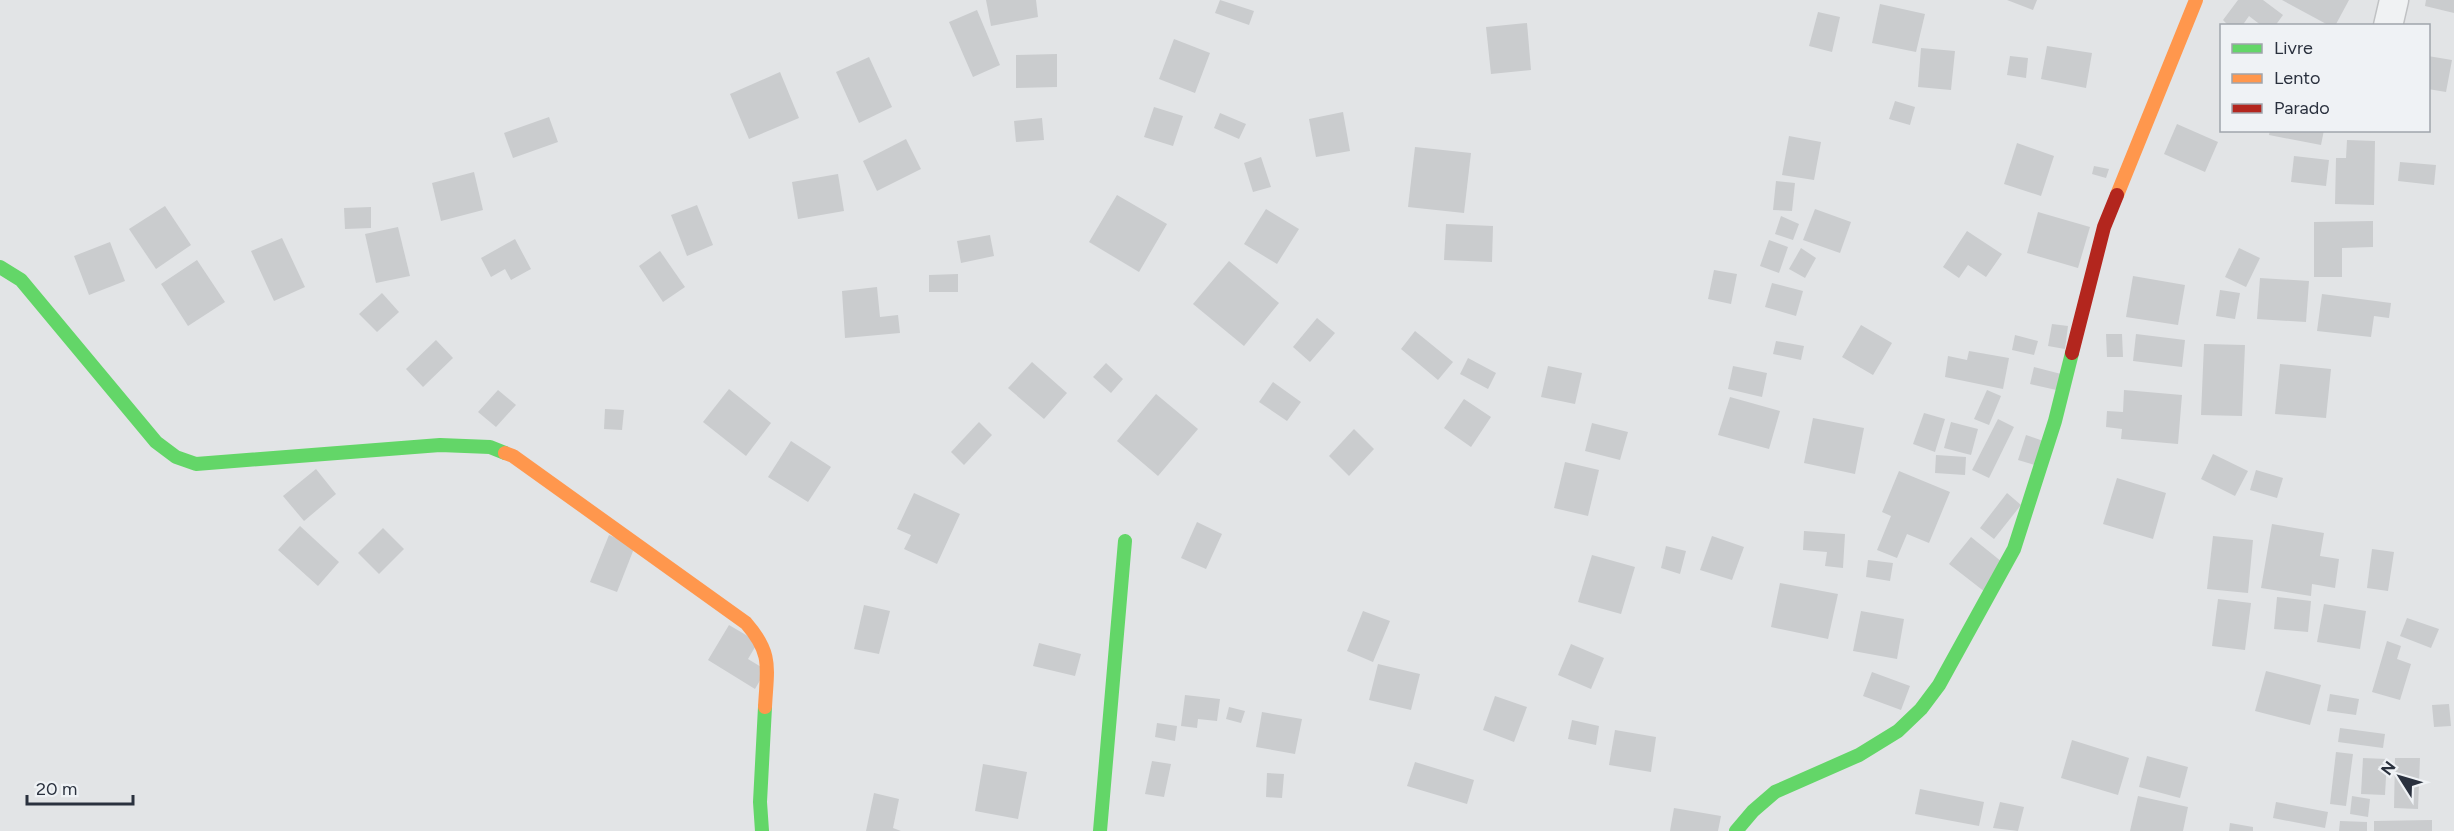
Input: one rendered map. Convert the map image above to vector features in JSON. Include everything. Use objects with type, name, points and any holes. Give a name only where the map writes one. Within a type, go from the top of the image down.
[{"type":"street","points":[[1736,831],[1753,811],[1775,792],[1859,755],[1898,731],[1921,709],[1950,664],[2014,549],[2055,421],[2104,227],[2196,0]]},
{"type":"street","points":[[2388,24],[2394,0]]},
{"type":"street","points":[[0,267],[21,280],[156,442],[176,457],[196,464],[440,445],[490,447],[513,456],[746,623],[760,639],[768,659],[760,802],[762,831]]},
{"type":"street","points":[[1100,831],[1125,541]]},
{"type":"building","points":[[986,0],[1036,0],[1038,17],[991,26]]},
{"type":"building","points":[[1220,0],[1254,11],[1249,25],[1215,13]]},
{"type":"building","points":[[2007,0],[2037,0],[2033,10]]},
{"type":"building","points":[[2238,0],[2263,0],[2283,15],[2276,24],[2259,24],[2249,16],[2243,24],[2227,24],[2223,20]]},
{"type":"building","points":[[2282,0],[2349,0],[2336,24],[2326,24]]},
{"type":"building","points":[[2426,0],[2454,0],[2454,13],[2425,6]]},
{"type":"building","points":[[1880,4],[1925,14],[1916,52],[1872,43]]},
{"type":"building","points":[[977,10],[1000,65],[973,77],[949,22]]},
{"type":"building","points":[[1818,12],[1840,17],[1832,52],[1809,46]]},
{"type":"building","points":[[1527,23],[1531,70],[1491,74],[1486,27]]},
{"type":"building","points":[[1174,39],[1210,53],[1195,93],[1159,79]]},
{"type":"building","points":[[2047,46],[2092,53],[2086,88],[2041,79]]},
{"type":"building","points":[[1921,48],[1955,51],[1951,90],[1918,87]]},
{"type":"building","points":[[1057,54],[1057,87],[1016,88],[1016,55]]},
{"type":"building","points":[[2010,56],[2028,58],[2026,78],[2007,75]]},
{"type":"building","points":[[2430,56],[2452,60],[2446,92],[2430,89]]},
{"type":"building","points":[[869,57],[892,107],[859,123],[836,72]]},
{"type":"building","points":[[780,72],[799,118],[749,139],[730,94]]},
{"type":"building","points":[[1895,101],[1915,107],[1910,125],[1889,119]]},
{"type":"building","points":[[1154,107],[1183,116],[1173,146],[1144,137]]},
{"type":"building","points":[[1343,112],[1350,151],[1316,157],[1309,119]]},
{"type":"building","points":[[1220,113],[1246,124],[1239,139],[1214,128]]},
{"type":"building","points":[[549,117],[558,142],[513,158],[504,133]]},
{"type":"building","points":[[1042,118],[1044,140],[1016,142],[1014,121]]},
{"type":"building","points":[[2177,124],[2218,142],[2205,172],[2164,154]]},
{"type":"building","points":[[2270,132],[2324,132],[2321,145],[2269,135]]},
{"type":"building","points":[[1789,136],[1821,142],[1814,180],[1782,175]]},
{"type":"building","points":[[906,139],[921,169],[877,191],[863,161]]},
{"type":"building","points":[[2347,140],[2375,141],[2374,205],[2335,204],[2336,158],[2346,158]]},
{"type":"building","points":[[2017,143],[2054,156],[2041,196],[2004,184]]},
{"type":"building","points":[[1415,147],[1471,153],[1464,213],[1408,207]]},
{"type":"building","points":[[2294,156],[2329,160],[2326,186],[2291,182]]},
{"type":"building","points":[[1261,157],[1271,187],[1253,192],[1244,163]]},
{"type":"building","points":[[2400,162],[2436,165],[2434,185],[2398,181]]},
{"type":"building","points":[[2094,166],[2109,169],[2106,178],[2092,174]]},
{"type":"building","points":[[474,172],[483,210],[441,221],[432,183]]},
{"type":"building","points":[[838,174],[844,211],[798,219],[792,182]]},
{"type":"building","points":[[1776,181],[1795,183],[1792,211],[1773,210]]},
{"type":"building","points":[[1117,195],[1167,224],[1139,272],[1089,242]]},
{"type":"building","points":[[697,205],[713,245],[687,256],[671,215]]},
{"type":"building","points":[[165,206],[191,245],[156,269],[129,229]]},
{"type":"building","points":[[371,207],[371,228],[345,229],[344,208]]},
{"type":"building","points":[[1266,209],[1299,229],[1277,264],[1244,244]]},
{"type":"building","points":[[1815,209],[1851,222],[1840,253],[1803,240]]},
{"type":"building","points":[[2038,212],[2090,227],[2078,268],[2027,253]]},
{"type":"building","points":[[1781,216],[1799,224],[1793,240],[1775,234]]},
{"type":"building","points":[[2373,221],[2373,247],[2342,248],[2342,277],[2314,277],[2314,222]]},
{"type":"building","points":[[1446,224],[1493,226],[1492,262],[1444,260]]},
{"type":"building","points":[[398,227],[410,276],[376,283],[365,234]]},
{"type":"building","points":[[1967,231],[2002,254],[1986,277],[1968,265],[1959,278],[1943,267]]},
{"type":"building","points":[[990,235],[994,256],[961,263],[957,241]]},
{"type":"building","points":[[282,238],[305,287],[274,301],[251,251]]},
{"type":"building","points":[[515,239],[531,269],[511,280],[505,269],[491,277],[481,258]]},
{"type":"building","points":[[1769,240],[1788,247],[1779,273],[1760,266]]},
{"type":"building","points":[[110,242],[125,281],[89,295],[74,256]]},
{"type":"building","points":[[1801,248],[1816,258],[1805,278],[1789,269]]},
{"type":"building","points":[[2239,248],[2260,258],[2246,287],[2225,277]]},
{"type":"building","points":[[660,251],[685,287],[663,302],[639,266]]},
{"type":"building","points":[[197,260],[225,302],[188,326],[161,284]]},
{"type":"building","points":[[1229,261],[1279,303],[1244,346],[1193,304]]},
{"type":"building","points":[[1714,270],[1737,274],[1731,304],[1708,299]]},
{"type":"building","points":[[958,274],[958,292],[929,292],[929,275]]},
{"type":"building","points":[[2133,276],[2185,285],[2178,325],[2126,317]]},
{"type":"building","points":[[2260,278],[2309,281],[2306,322],[2257,319]]},
{"type":"building","points":[[1772,283],[1803,291],[1796,316],[1765,307]]},
{"type":"building","points":[[877,287],[880,317],[898,315],[900,333],[845,338],[842,291]]},
{"type":"building","points":[[2220,290],[2240,293],[2235,319],[2216,316]]},
{"type":"building","points":[[382,293],[399,312],[377,332],[359,314]]},
{"type":"building","points":[[2322,294],[2391,303],[2389,318],[2374,316],[2371,337],[2317,331]]},
{"type":"building","points":[[1317,318],[1335,333],[1310,362],[1293,347]]},
{"type":"building","points":[[2052,324],[2068,326],[2065,349],[2048,346]]},
{"type":"building","points":[[1861,325],[1892,343],[1873,375],[1842,357]]},
{"type":"building","points":[[1415,331],[1453,362],[1438,380],[1401,349]]},
{"type":"building","points":[[2106,334],[2122,334],[2123,357],[2107,357]]},
{"type":"building","points":[[2136,334],[2185,340],[2182,367],[2133,361]]},
{"type":"building","points":[[2015,335],[2038,341],[2034,355],[2012,350]]},
{"type":"building","points":[[436,340],[453,358],[423,387],[406,369]]},
{"type":"building","points":[[1776,341],[1804,346],[1801,360],[1773,354]]},
{"type":"building","points":[[2204,344],[2245,345],[2242,416],[2201,415]]},
{"type":"building","points":[[1969,351],[2009,358],[2003,389],[1945,377],[1948,356],[1967,360]]},
{"type":"building","points":[[1468,358],[1496,373],[1488,389],[1460,374]]},
{"type":"building","points":[[1032,362],[1067,393],[1044,419],[1008,388]]},
{"type":"building","points":[[1106,363],[1123,379],[1111,393],[1093,377]]},
{"type":"building","points":[[2280,364],[2331,369],[2326,418],[2275,414]]},
{"type":"building","points":[[1548,366],[1582,373],[1575,404],[1541,397]]},
{"type":"building","points":[[1733,366],[1767,373],[1762,397],[1728,389]]},
{"type":"building","points":[[2034,367],[2065,375],[2061,391],[2030,384]]},
{"type":"building","points":[[1273,382],[1301,402],[1287,421],[1259,402]]},
{"type":"building","points":[[729,389],[771,423],[746,456],[703,422]]},
{"type":"building","points":[[498,390],[516,405],[496,427],[478,412]]},
{"type":"building","points":[[1987,390],[2001,396],[1989,425],[1974,419]]},
{"type":"building","points":[[2124,390],[2182,395],[2178,444],[2121,439],[2122,429],[2106,427],[2107,411],[2123,412]]},
{"type":"building","points":[[1156,394],[1198,429],[1158,476],[1117,441]]},
{"type":"building","points":[[1730,397],[1780,411],[1769,449],[1718,435]]},
{"type":"building","points":[[1464,399],[1491,417],[1471,447],[1444,428]]},
{"type":"building","points":[[605,409],[624,410],[622,430],[604,429]]},
{"type":"building","points":[[1924,413],[1945,419],[1935,452],[1913,444]]},
{"type":"building","points":[[1813,418],[1864,428],[1855,474],[1804,463]]},
{"type":"building","points":[[1998,419],[2014,427],[1989,478],[1972,470]]},
{"type":"building","points":[[979,422],[992,435],[964,465],[951,452]]},
{"type":"building","points":[[1951,422],[1978,429],[1971,455],[1944,448]]},
{"type":"building","points":[[1592,423],[1628,432],[1620,460],[1585,451]]},
{"type":"building","points":[[1354,429],[1374,449],[1349,476],[1329,456]]},
{"type":"building","points":[[2026,435],[2049,443],[2041,467],[2018,460]]},
{"type":"building","points":[[791,441],[831,467],[808,502],[768,477]]},
{"type":"building","points":[[2213,454],[2248,471],[2235,496],[2201,479]]},
{"type":"building","points":[[1936,455],[1966,457],[1965,475],[1935,473]]},
{"type":"building","points":[[1565,462],[1599,470],[1588,516],[1554,508]]},
{"type":"building","points":[[316,469],[336,494],[304,521],[283,496]]},
{"type":"building","points":[[2256,470],[2283,478],[2277,498],[2250,490]]},
{"type":"building","points":[[1899,471],[1950,492],[1929,543],[1907,534],[1897,558],[1877,550],[1891,516],[1882,512]]},
{"type":"building","points":[[2117,478],[2166,493],[2153,539],[2103,524]]},
{"type":"building","points":[[914,493],[960,514],[937,564],[904,549],[911,535],[897,529]]},
{"type":"building","points":[[2007,493],[2021,505],[1994,539],[1980,528]]},
{"type":"building","points":[[1197,522],[1222,534],[1206,569],[1181,558]]},
{"type":"building","points":[[2272,524],[2324,533],[2320,556],[2339,559],[2335,588],[2312,584],[2311,596],[2261,588]]},
{"type":"building","points":[[300,526],[339,562],[318,586],[278,550]]},
{"type":"building","points":[[383,528],[404,549],[379,574],[358,553]]},
{"type":"building","points":[[1804,531],[1845,534],[1843,568],[1825,566],[1827,552],[1803,550]]},
{"type":"building","points":[[609,535],[635,546],[617,592],[590,582]]},
{"type":"building","points":[[1712,536],[1744,547],[1732,580],[1700,570]]},
{"type":"building","points":[[2213,536],[2253,540],[2248,593],[2207,589]]},
{"type":"building","points":[[1971,537],[2007,566],[1985,592],[1949,564]]},
{"type":"building","points":[[1666,546],[1686,551],[1680,574],[1661,568]]},
{"type":"building","points":[[2372,549],[2394,552],[2388,591],[2367,588]]},
{"type":"building","points":[[1592,555],[1635,567],[1621,614],[1578,602]]},
{"type":"building","points":[[1868,560],[1893,563],[1890,581],[1866,577]]},
{"type":"building","points":[[1780,583],[1838,594],[1828,639],[1771,627]]},
{"type":"building","points":[[2277,597],[2311,601],[2308,632],[2274,629]]},
{"type":"building","points":[[2218,599],[2251,603],[2245,650],[2212,646]]},
{"type":"building","points":[[2324,604],[2366,611],[2360,649],[2317,642]]},
{"type":"building","points":[[864,605],[890,611],[879,654],[854,649]]},
{"type":"building","points":[[1363,611],[1390,621],[1373,662],[1347,651]]},
{"type":"building","points":[[1861,611],[1904,619],[1897,659],[1853,651]]},
{"type":"building","points":[[2407,618],[2439,629],[2431,648],[2400,636]]},
{"type":"building","points":[[729,625],[758,642],[748,659],[766,670],[755,689],[708,660]]},
{"type":"building","points":[[2387,641],[2401,646],[2397,659],[2411,664],[2400,700],[2372,692]]},
{"type":"building","points":[[1039,643],[1081,654],[1075,676],[1033,666]]},
{"type":"building","points":[[1571,644],[1604,658],[1591,689],[1558,675]]},
{"type":"building","points":[[1378,664],[1420,674],[1411,710],[1369,700]]},
{"type":"building","points":[[2266,671],[2321,685],[2310,725],[2255,711]]},
{"type":"building","points":[[1872,672],[1910,686],[1901,710],[1863,696]]},
{"type":"building","points":[[2330,694],[2359,699],[2356,715],[2327,711]]},
{"type":"building","points":[[1185,695],[1220,699],[1217,721],[1198,719],[1197,728],[1181,726]]},
{"type":"building","points":[[1495,696],[1527,707],[1514,742],[1483,730]]},
{"type":"building","points":[[2449,704],[2451,726],[2434,727],[2432,705]]},
{"type":"building","points":[[1229,707],[1245,711],[1241,723],[1226,719]]},
{"type":"building","points":[[1262,712],[1302,719],[1295,754],[1256,747]]},
{"type":"building","points":[[1572,720],[1599,726],[1596,745],[1568,739]]},
{"type":"building","points":[[1157,723],[1177,726],[1175,741],[1155,737]]},
{"type":"building","points":[[2340,728],[2385,734],[2383,748],[2338,742]]},
{"type":"building","points":[[1615,730],[1656,737],[1651,772],[1609,765]]},
{"type":"building","points":[[2072,740],[2129,758],[2118,795],[2061,778]]},
{"type":"building","points":[[2336,752],[2353,754],[2346,806],[2330,804]]},
{"type":"building","points":[[2147,756],[2188,767],[2180,798],[2139,787]]},
{"type":"building","points":[[2363,758],[2387,759],[2385,795],[2361,794]]},
{"type":"building","points":[[2395,758],[2420,758],[2418,809],[2394,808]]},
{"type":"building","points":[[1152,761],[1171,764],[1164,797],[1145,794]]},
{"type":"building","points":[[1415,762],[1474,780],[1467,804],[1407,786]]},
{"type":"building","points":[[983,764],[1027,772],[1018,819],[975,811]]},
{"type":"building","points":[[1267,773],[1284,774],[1282,798],[1266,797]]},
{"type":"building","points":[[1920,789],[1984,802],[1979,826],[1915,814]]},
{"type":"building","points":[[874,793],[899,799],[893,828],[901,831],[866,831]]},
{"type":"building","points":[[2138,796],[2188,807],[2183,831],[2130,831]]},
{"type":"building","points":[[2352,796],[2370,799],[2368,817],[2350,814]]},
{"type":"building","points":[[2000,802],[2024,807],[2018,831],[1993,828]]},
{"type":"building","points":[[2276,802],[2328,812],[2325,828],[2273,818]]},
{"type":"building","points":[[1674,808],[1721,816],[1718,831],[1670,831]]},
{"type":"building","points":[[2432,820],[2432,831],[2374,831],[2374,821]]},
{"type":"building","points":[[2340,821],[2367,822],[2367,831],[2339,831]]},
{"type":"building","points":[[2230,823],[2253,827],[2253,831],[2229,831]]},
{"type":"traffic: fast","points":[[0,267],[21,280],[156,442],[176,457],[196,464],[440,445],[490,447],[505,453]]},
{"type":"traffic: fast","points":[[1736,831],[1753,811],[1775,792],[1859,755],[1898,731],[1921,709],[1939,685],[2014,549],[2055,421],[2072,353]]},
{"type":"traffic: fast","points":[[1100,831],[1125,541]]},
{"type":"traffic: fast","points":[[762,831],[760,802],[765,707]]},
{"type":"traffic: slow","points":[[2117,195],[2196,0]]},
{"type":"traffic: slow","points":[[505,453],[513,456],[746,623],[755,634],[764,653],[767,671],[765,707]]},
{"type":"traffic: jam","points":[[2072,353],[2104,227],[2117,195]]}]
